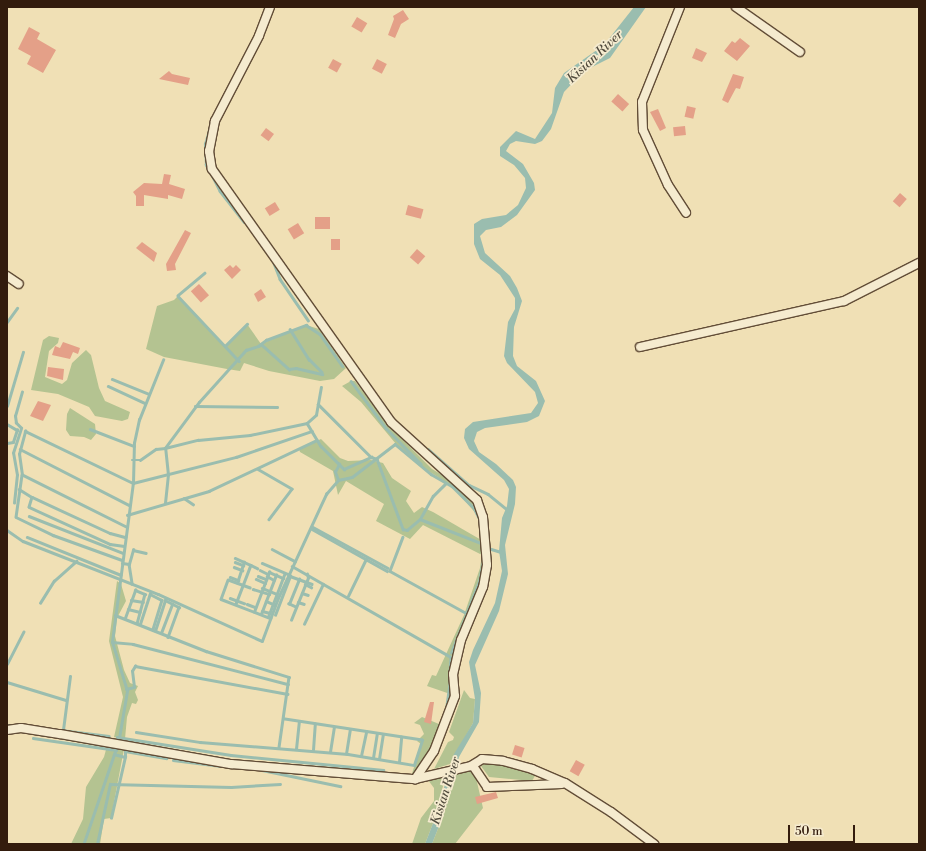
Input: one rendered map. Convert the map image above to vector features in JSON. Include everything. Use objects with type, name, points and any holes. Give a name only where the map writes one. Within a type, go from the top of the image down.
[{"type":"street","points":[[270,7],[259,36],[215,121],[209,151],[212,169],[391,422],[477,500],[483,517],[487,565],[483,587],[461,640],[453,674],[455,696],[434,751],[415,778]]},
{"type":"street","points":[[680,7],[642,102],[643,130],[668,185],[686,213]]},
{"type":"street","points":[[736,7],[800,52]]},
{"type":"street","points":[[640,347],[844,301],[919,263]]},
{"type":"street","points":[[7,276],[19,284]]},
{"type":"street","points":[[7,730],[21,728],[76,736],[231,764],[415,778],[428,774],[472,766],[482,759],[504,761],[532,769],[565,783],[611,812],[654,844]]},
{"type":"street","points":[[472,766],[487,787],[565,783]]},
{"type":"green space","points":[[178,296],[225,346],[247,324],[261,344],[306,325],[319,329],[346,368],[334,379],[320,381],[269,371],[244,363],[240,371],[227,369],[164,357],[146,349],[157,306],[174,300]]},
{"type":"green space","points":[[49,336],[59,338],[58,343],[49,351],[45,377],[62,384],[67,380],[72,363],[86,350],[91,355],[99,388],[105,401],[130,412],[128,419],[122,421],[95,416],[89,407],[58,394],[31,390],[43,340]]},
{"type":"green space","points":[[351,381],[355,381],[390,427],[432,469],[459,485],[476,501],[479,517],[452,486],[422,467],[396,444],[361,402],[342,386]]},
{"type":"green space","points":[[70,408],[95,424],[96,434],[91,440],[84,437],[70,436],[66,430],[67,414]]},
{"type":"green space","points":[[321,439],[340,458],[348,461],[371,460],[383,463],[392,478],[411,491],[406,501],[414,513],[422,507],[483,541],[485,563],[480,588],[459,638],[453,695],[427,686],[432,675],[436,676],[464,615],[480,568],[482,555],[423,525],[410,539],[376,521],[384,504],[346,481],[338,495],[333,471],[300,452],[299,449]]},
{"type":"green space","points":[[117,581],[121,584],[126,601],[117,618],[115,636],[124,670],[130,683],[138,686],[135,692],[138,700],[136,704],[132,703],[127,717],[125,739],[114,737],[123,697],[109,641]]},
{"type":"green space","points":[[464,690],[470,698],[475,699],[473,723],[450,764],[434,769],[448,742],[453,740],[454,737],[449,732]]},
{"type":"green space","points":[[422,717],[439,724],[442,741],[435,743],[415,775],[411,777],[421,744],[417,741],[424,734],[420,725],[414,723]]},
{"type":"green space","points":[[107,746],[124,749],[111,818],[104,819],[100,844],[71,844],[83,819],[86,787],[104,757]]},
{"type":"green space","points":[[487,763],[500,763],[536,774],[532,781],[489,777],[481,766]]},
{"type":"green space","points":[[474,769],[483,808],[455,844],[432,844],[443,816],[453,774]]},
{"type":"green space","points":[[446,774],[435,818],[425,844],[412,844],[421,818],[434,801],[434,788],[428,780]]},
{"type":"water","name":"Kisian River","points":[[634,7],[646,7],[610,58],[584,71],[564,92],[551,129],[542,141],[535,144],[516,141],[510,144],[506,151],[523,164],[534,183],[535,190],[517,215],[501,227],[486,230],[480,236],[485,253],[510,276],[517,288],[522,301],[514,327],[513,356],[517,366],[536,381],[545,401],[539,416],[527,422],[485,428],[477,432],[474,441],[479,452],[496,464],[513,480],[516,487],[515,504],[505,545],[508,574],[499,611],[475,665],[481,693],[479,722],[459,757],[443,816],[432,844],[425,844],[435,818],[454,754],[473,723],[475,699],[469,662],[495,603],[502,571],[499,551],[502,518],[507,506],[509,489],[504,480],[469,449],[464,438],[465,429],[473,422],[531,413],[538,403],[535,392],[507,363],[504,356],[508,322],[515,309],[515,298],[500,275],[480,259],[474,244],[474,224],[482,219],[506,215],[518,205],[526,188],[525,178],[514,165],[500,156],[500,147],[516,131],[535,139],[552,113],[555,88],[564,73],[604,45]]},
{"type":"building","points":[[403,10],[409,19],[401,24],[395,38],[388,35],[394,19],[393,16]]},
{"type":"building","points":[[357,17],[367,23],[362,33],[351,26]]},
{"type":"building","points":[[29,27],[40,33],[37,39],[56,50],[43,73],[27,64],[31,56],[18,49]]},
{"type":"building","points":[[740,38],[750,46],[737,61],[724,51],[732,41],[735,43]]},
{"type":"building","points":[[696,48],[707,53],[702,62],[692,58]]},
{"type":"building","points":[[333,59],[342,64],[337,73],[328,68]]},
{"type":"building","points":[[377,59],[387,64],[382,74],[372,69]]},
{"type":"building","points":[[169,71],[172,74],[190,78],[188,85],[159,79]]},
{"type":"building","points":[[733,74],[744,77],[740,89],[736,88],[728,103],[722,100]]},
{"type":"building","points":[[618,94],[629,104],[622,111],[611,101]]},
{"type":"building","points":[[687,106],[696,108],[693,119],[685,117]]},
{"type":"building","points":[[658,109],[666,128],[660,131],[650,112]]},
{"type":"building","points":[[685,126],[686,135],[674,136],[673,127]]},
{"type":"building","points":[[266,128],[274,134],[269,141],[261,135]]},
{"type":"building","points":[[164,174],[171,175],[169,184],[185,189],[182,199],[168,195],[168,199],[144,195],[144,206],[136,206],[136,196],[133,192],[144,183],[162,184]]},
{"type":"building","points":[[900,193],[907,199],[900,207],[893,201]]},
{"type":"building","points":[[275,202],[280,210],[270,216],[265,208]]},
{"type":"building","points":[[408,205],[423,209],[421,219],[405,215]]},
{"type":"building","points":[[315,217],[330,217],[330,229],[315,229]]},
{"type":"building","points":[[298,223],[304,233],[294,239],[288,229]]},
{"type":"building","points":[[185,230],[191,233],[175,264],[176,270],[167,271],[166,264]]},
{"type":"building","points":[[331,239],[340,239],[340,250],[331,250]]},
{"type":"building","points":[[142,242],[157,253],[154,262],[136,248]]},
{"type":"building","points":[[417,249],[425,256],[418,265],[410,257]]},
{"type":"building","points":[[230,265],[233,268],[236,265],[241,270],[232,279],[224,270]]},
{"type":"building","points":[[199,284],[209,295],[201,303],[191,291]]},
{"type":"building","points":[[261,289],[266,297],[258,302],[254,294]]},
{"type":"building","points":[[63,342],[80,348],[78,354],[73,352],[70,359],[52,355],[55,346],[60,348]]},
{"type":"building","points":[[48,367],[64,369],[63,380],[47,376]]},
{"type":"building","points":[[38,401],[51,405],[43,421],[30,416]]},
{"type":"building","points":[[430,702],[434,702],[431,724],[424,722]]},
{"type":"building","points":[[515,745],[525,748],[522,757],[512,755]]},
{"type":"building","points":[[576,760],[585,765],[578,776],[570,771]]},
{"type":"building","points":[[496,792],[498,798],[477,804],[475,797]]},
{"type":"waterway","points":[[215,113],[228,87]]},
{"type":"waterway","points":[[209,171],[206,165],[205,144],[212,120]]},
{"type":"waterway","points":[[212,175],[220,191],[244,222]]},
{"type":"waterway","points":[[274,263],[280,279],[308,320]]},
{"type":"waterway","points":[[205,273],[178,296],[239,361]]},
{"type":"waterway","points":[[7,322],[17,308]]},
{"type":"waterway","points":[[225,346],[247,324]]},
{"type":"waterway","points":[[132,460],[140,460],[156,449],[165,448],[199,402],[246,350],[258,346],[266,340],[306,325],[320,334],[342,366]]},
{"type":"waterway","points":[[290,329],[309,359],[322,372]]},
{"type":"waterway","points":[[261,344],[289,369],[296,368],[322,374]]},
{"type":"waterway","points":[[7,406],[23,352]]},
{"type":"waterway","points":[[119,738],[127,691],[112,642],[133,483],[134,443],[139,420],[163,360]]},
{"type":"waterway","points":[[112,379],[149,394]]},
{"type":"waterway","points":[[351,381],[386,428],[421,464]]},
{"type":"waterway","points":[[108,386],[145,403]]},
{"type":"waterway","points":[[165,503],[168,475],[165,448],[198,440],[250,435],[307,423],[316,415],[321,387]]},
{"type":"waterway","points":[[21,428],[16,423],[15,416],[22,392]]},
{"type":"waterway","points":[[318,404],[371,457],[377,459],[403,529],[407,530],[420,519],[483,544]]},
{"type":"waterway","points":[[195,406],[277,407]]},
{"type":"waterway","points":[[307,423],[321,446],[344,469],[371,457]]},
{"type":"waterway","points":[[7,424],[17,430]]},
{"type":"waterway","points":[[14,503],[17,475],[13,453],[21,428]]},
{"type":"waterway","points":[[90,429],[134,446]]},
{"type":"waterway","points":[[7,443],[13,442],[17,430]]},
{"type":"waterway","points":[[126,527],[22,475],[19,454],[25,431],[133,483],[236,457],[312,431]]},
{"type":"waterway","points":[[127,515],[209,491],[317,440]]},
{"type":"waterway","points":[[7,530],[23,541],[158,594],[262,641],[278,598],[326,494],[338,480],[352,477],[395,444],[431,474],[452,486],[474,508],[479,518]]},
{"type":"waterway","points":[[20,449],[129,505]]},
{"type":"waterway","points":[[428,449],[469,485],[488,494],[508,510]]},
{"type":"waterway","points":[[338,480],[335,472],[339,464]]},
{"type":"waterway","points":[[258,469],[292,489],[269,519]]},
{"type":"waterway","points":[[22,475],[16,517],[53,535],[122,560]]},
{"type":"waterway","points":[[420,519],[433,496],[446,483]]},
{"type":"waterway","points":[[19,489],[32,497],[110,533],[125,537]]},
{"type":"waterway","points":[[32,497],[29,507],[110,544],[124,546]]},
{"type":"waterway","points":[[184,498],[193,504]]},
{"type":"waterway","points":[[29,516],[123,553]]},
{"type":"waterway","points":[[313,527],[388,568]]},
{"type":"waterway","points":[[312,529],[387,571]]},
{"type":"waterway","points":[[27,537],[121,575]]},
{"type":"waterway","points":[[403,537],[390,571],[466,613]]},
{"type":"waterway","points":[[488,548],[501,552]]},
{"type":"waterway","points":[[272,549],[295,561]]},
{"type":"waterway","points":[[122,563],[129,564],[133,550],[146,553]]},
{"type":"waterway","points":[[235,558],[251,565],[236,604]]},
{"type":"waterway","points":[[348,596],[366,559]]},
{"type":"waterway","points":[[40,603],[54,581],[76,561]]},
{"type":"waterway","points":[[451,653],[479,581],[483,561]]},
{"type":"waterway","points":[[235,562],[243,565]]},
{"type":"waterway","points":[[237,583],[244,562]]},
{"type":"waterway","points":[[262,563],[288,574]]},
{"type":"waterway","points":[[129,564],[132,584]]},
{"type":"waterway","points":[[251,565],[257,568]]},
{"type":"waterway","points":[[292,566],[451,657],[450,671]]},
{"type":"waterway","points":[[234,567],[242,570]]},
{"type":"waterway","points":[[260,570],[268,574]]},
{"type":"waterway","points":[[254,612],[269,572],[276,575]]},
{"type":"waterway","points":[[291,620],[308,578],[307,574]]},
{"type":"waterway","points":[[261,614],[276,575],[283,578]]},
{"type":"waterway","points":[[268,617],[284,575]]},
{"type":"waterway","points":[[258,576],[266,579]]},
{"type":"waterway","points":[[267,576],[274,580]]},
{"type":"waterway","points":[[275,615],[290,576],[312,584]]},
{"type":"waterway","points":[[230,577],[238,580]]},
{"type":"waterway","points":[[256,579],[265,583]]},
{"type":"waterway","points":[[296,607],[289,604],[299,579]]},
{"type":"waterway","points":[[250,588],[228,580],[221,599],[270,618]]},
{"type":"waterway","points":[[305,584],[311,587]]},
{"type":"waterway","points":[[304,624],[323,584]]},
{"type":"waterway","points":[[262,588],[277,594]]},
{"type":"waterway","points":[[253,589],[269,594]]},
{"type":"waterway","points":[[125,618],[135,590],[145,594],[137,623]]},
{"type":"waterway","points":[[302,593],[308,595]]},
{"type":"waterway","points":[[140,624],[150,594],[162,600],[153,630]]},
{"type":"waterway","points":[[230,598],[244,603]]},
{"type":"waterway","points":[[131,600],[143,602]]},
{"type":"waterway","points":[[155,631],[165,600],[179,607],[168,637]]},
{"type":"waterway","points":[[266,601],[273,604]]},
{"type":"waterway","points":[[298,602],[304,604]]},
{"type":"waterway","points":[[161,633],[172,604]]},
{"type":"waterway","points":[[247,604],[255,607]]},
{"type":"waterway","points":[[128,609],[140,612]]},
{"type":"waterway","points":[[262,611],[270,613]]},
{"type":"waterway","points":[[115,615],[206,651],[289,677],[279,747]]},
{"type":"waterway","points":[[7,664],[23,632]]},
{"type":"waterway","points":[[112,642],[133,644],[288,684]]},
{"type":"waterway","points":[[126,689],[134,687],[132,671],[135,666],[287,694]]},
{"type":"waterway","points":[[63,730],[70,676]]},
{"type":"waterway","points":[[446,709],[450,680]]},
{"type":"waterway","points":[[7,682],[66,700]]},
{"type":"waterway","points":[[136,732],[200,742],[348,754],[414,765],[422,740],[284,719]]},
{"type":"waterway","points":[[296,749],[299,722]]},
{"type":"waterway","points":[[313,750],[315,724]]},
{"type":"waterway","points":[[7,725],[18,725]]},
{"type":"waterway","points":[[23,725],[29,725]]},
{"type":"waterway","points":[[330,752],[334,727]]},
{"type":"waterway","points":[[61,730],[109,736]]},
{"type":"waterway","points":[[346,754],[350,730]]},
{"type":"waterway","points":[[361,756],[366,732]]},
{"type":"waterway","points":[[373,758],[377,734]]},
{"type":"waterway","points":[[379,759],[383,735]]},
{"type":"waterway","points":[[117,737],[231,755],[383,770]]},
{"type":"waterway","points":[[399,762],[401,737]]},
{"type":"waterway","points":[[33,738],[116,750],[84,844]]},
{"type":"waterway","points":[[114,754],[125,757],[125,751],[166,758]]},
{"type":"waterway","points":[[111,818],[125,757]]},
{"type":"waterway","points":[[173,760],[221,766]]},
{"type":"waterway","points":[[262,770],[340,786]]},
{"type":"waterway","points":[[97,844],[110,784],[231,787],[280,784]]}]
